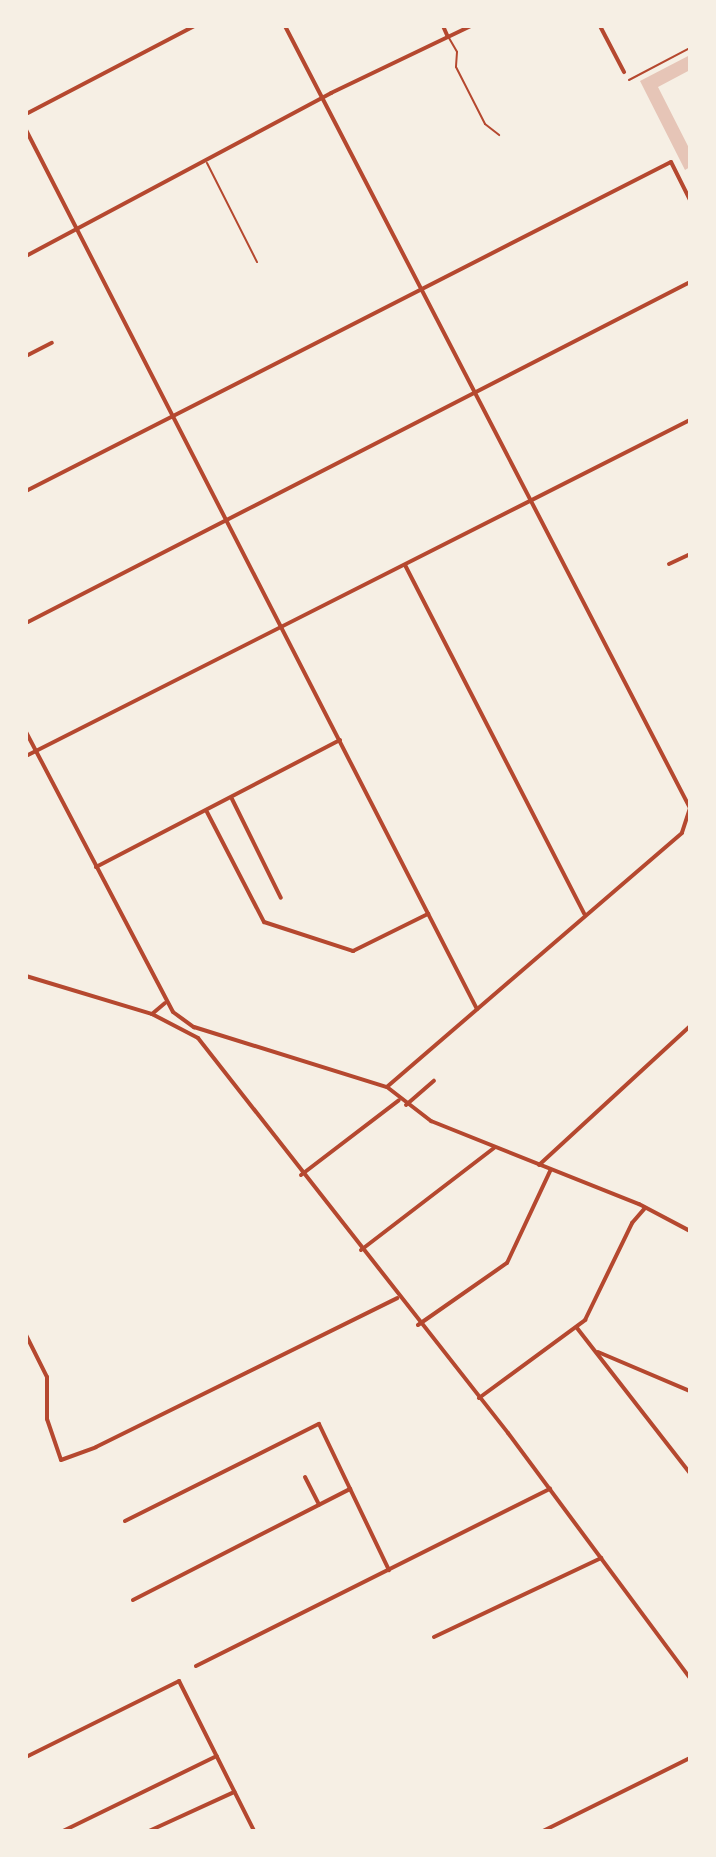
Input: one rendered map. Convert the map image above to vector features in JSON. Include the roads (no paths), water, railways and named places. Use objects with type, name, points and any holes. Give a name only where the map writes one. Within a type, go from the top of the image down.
[{"type":"street","points":[[26,114],[194,26]]},
{"type":"street","points":[[285,26],[690,808],[682,833],[584,914],[387,1087]]},
{"type":"street","points":[[443,26],[448,37]]},
{"type":"street","points":[[26,256],[322,99],[471,26]]},
{"type":"street","points":[[600,26],[624,72]]},
{"type":"street","points":[[26,130],[477,1009]]},
{"type":"street","points":[[26,491],[671,162],[690,200]]},
{"type":"street","points":[[26,623],[690,282]]},
{"type":"street","points":[[26,356],[52,343]]},
{"type":"street","points":[[26,756],[690,420]]},
{"type":"street","points":[[669,564],[690,554]]},
{"type":"street","points":[[405,565],[584,914]]},
{"type":"street","points":[[26,732],[165,1003],[194,1027],[387,1087],[406,1105],[494,1148],[645,1208],[690,1231]]},
{"type":"street","points":[[96,867],[232,799],[340,740]]},
{"type":"street","points":[[232,799],[281,898]]},
{"type":"street","points":[[207,812],[264,922],[353,951],[428,914]]},
{"type":"street","points":[[26,976],[152,1014],[198,1038],[418,1325],[550,1489],[690,1678]]},
{"type":"street","points":[[152,1014],[165,1003]]},
{"type":"street","points":[[539,1165],[690,1026]]},
{"type":"street","points":[[406,1105],[434,1081]]},
{"type":"street","points":[[301,1175],[399,1100]]},
{"type":"street","points":[[361,1250],[494,1148]]},
{"type":"street","points":[[418,1325],[507,1263],[550,1170]]},
{"type":"street","points":[[479,1398],[577,1328],[589,1314],[632,1223],[645,1208]]},
{"type":"street","points":[[26,1335],[47,1377],[47,1419],[61,1460],[96,1447],[397,1298]]},
{"type":"street","points":[[577,1328],[690,1473]]},
{"type":"street","points":[[596,1351],[690,1391]]},
{"type":"street","points":[[125,1521],[319,1424],[389,1570]]},
{"type":"street","points":[[305,1477],[319,1505]]},
{"type":"street","points":[[133,1600],[350,1489]]},
{"type":"street","points":[[196,1666],[550,1489]]},
{"type":"street","points":[[434,1637],[601,1558]]},
{"type":"street","points":[[26,1757],[179,1681],[254,1831]]},
{"type":"street","points":[[63,1831],[217,1756]]},
{"type":"street","points":[[543,1831],[690,1758]]},
{"type":"street","points":[[149,1831],[234,1792]]},
{"type":"lane","points":[[448,37],[457,52],[456,67],[485,124],[499,135]]},
{"type":"lane","points":[[205,160],[257,262]]}]
